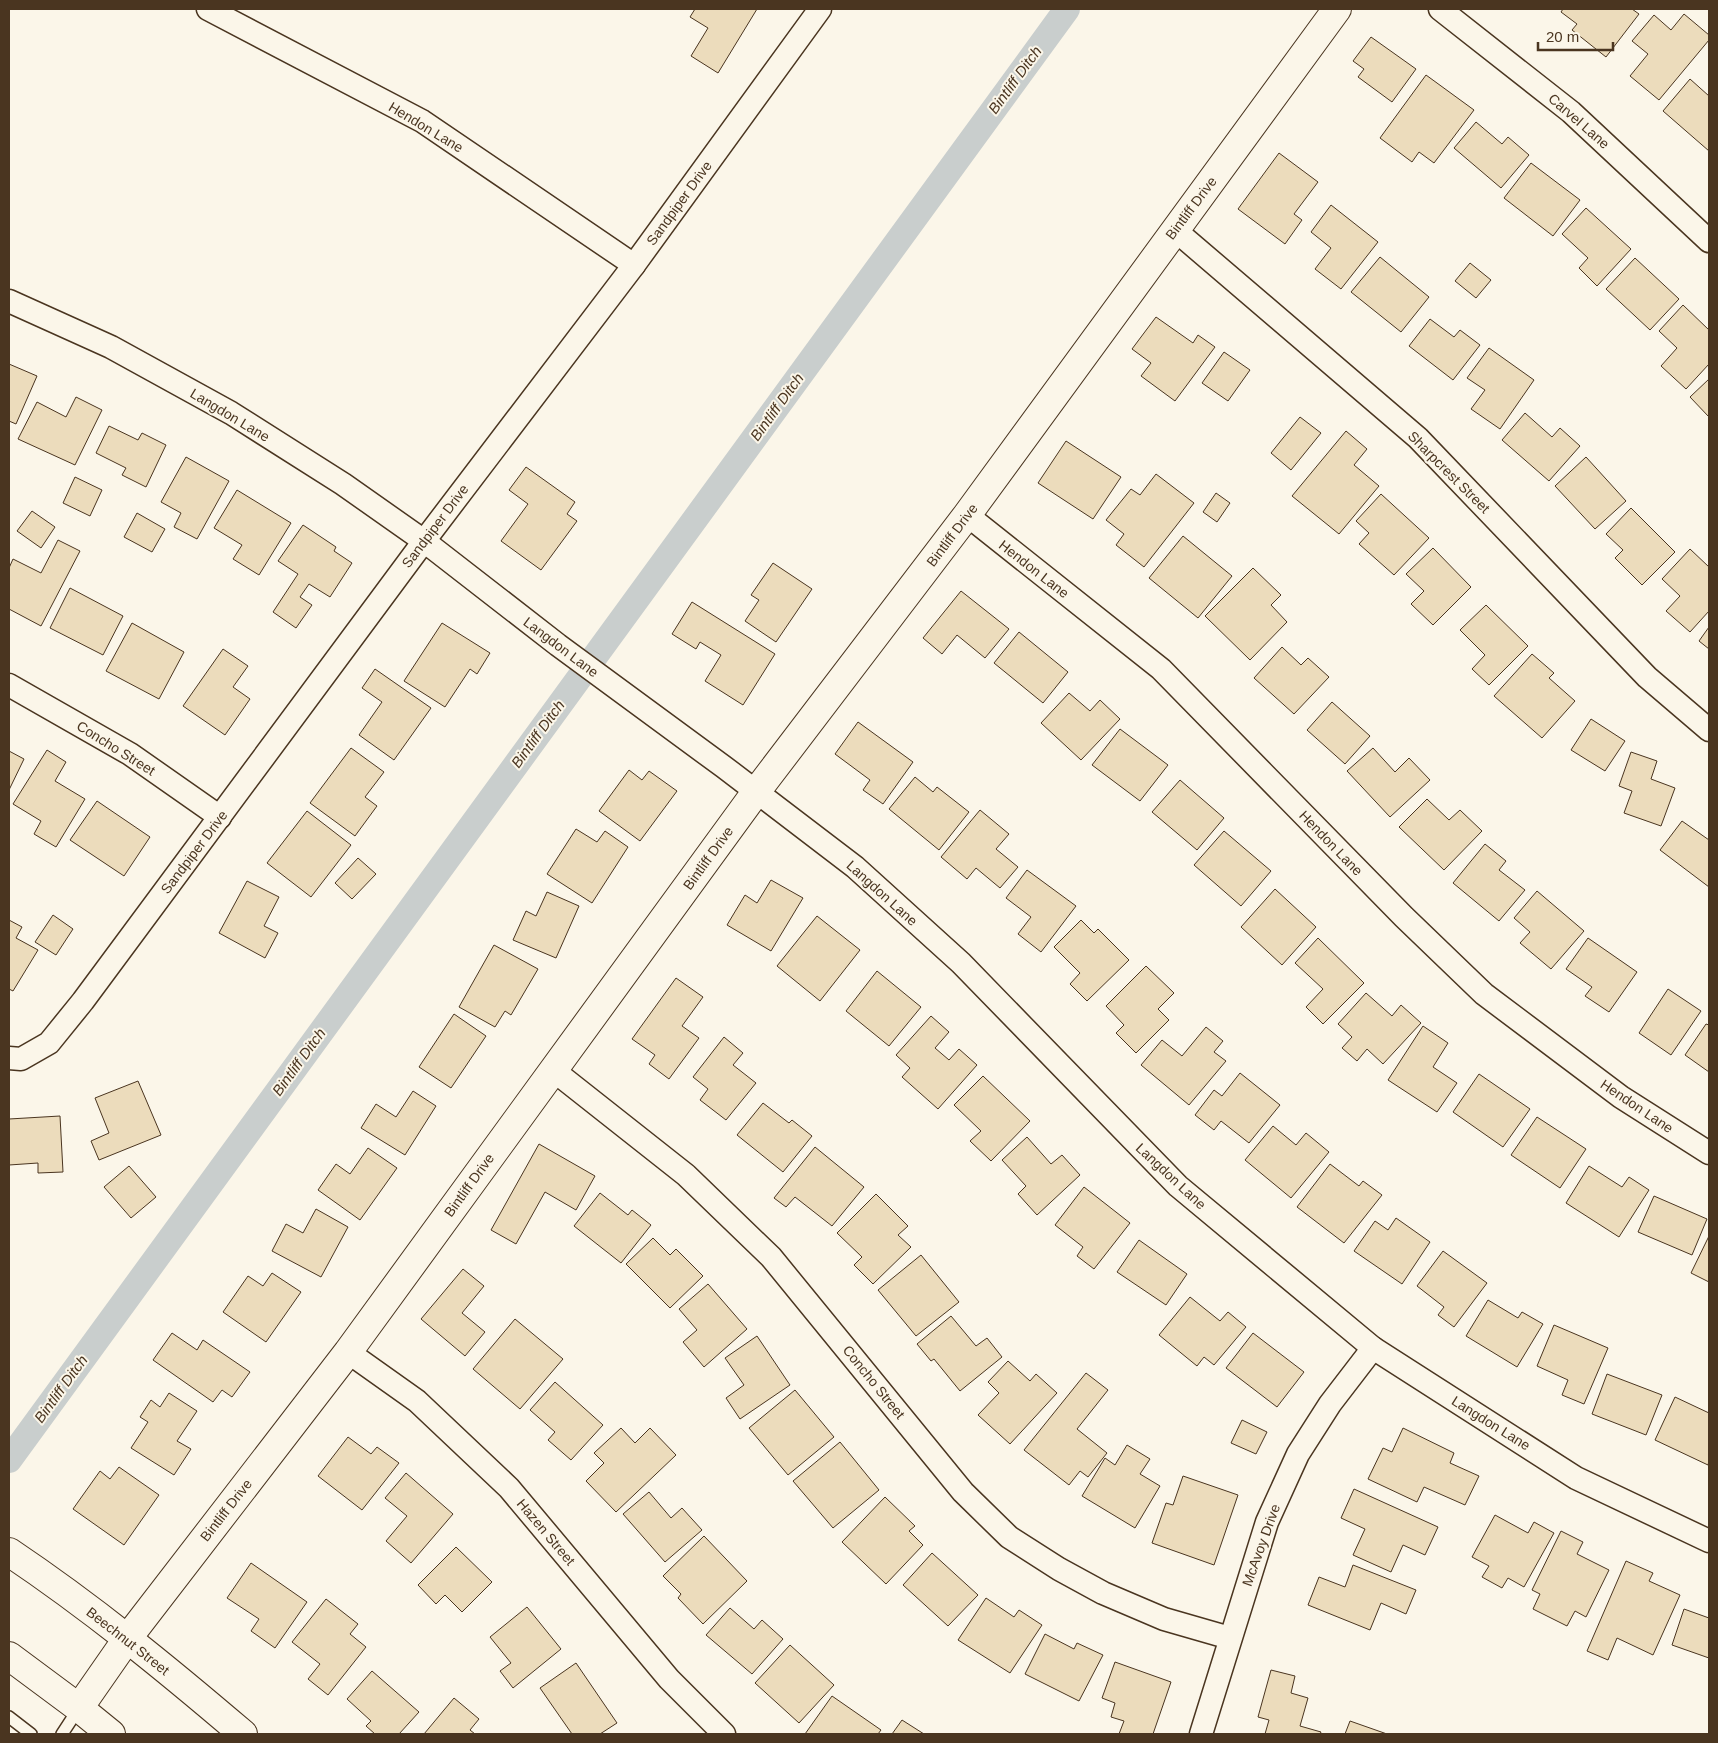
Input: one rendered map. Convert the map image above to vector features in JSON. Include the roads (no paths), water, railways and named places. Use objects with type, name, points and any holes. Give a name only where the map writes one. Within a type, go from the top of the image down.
[{"type":"street","name":"Hendon Lane","points":[[208,9],[422,121],[634,265]]},
{"type":"street","name":"Sandpiper Drive","points":[[9,1058],[22,1058],[49,1043],[83,1001],[424,541],[634,265],[820,9]]},
{"type":"street","name":"Bintliff Drive","points":[[79,1708],[127,1639],[348,1352],[756,792],[967,515],[1337,9]]},
{"type":"street","name":"Carvel Lane","points":[[1440,9],[1571,112],[1709,242]]},
{"type":"street","name":"Sharpcrest Street","points":[[1174,230],[1418,438],[1647,677],[1709,730]]},
{"type":"street","name":"Langdon Lane","points":[[9,301],[111,348],[231,414],[343,484],[424,541],[558,645],[855,867],[961,963],[1178,1186],[1373,1348],[1576,1478],[1709,1541]]},
{"type":"street","name":"Hendon Lane","points":[[967,515],[1161,669],[1404,917],[1484,994],[1621,1097],[1709,1153]]},
{"type":"street","name":"Concho Street","points":[[9,684],[130,754],[220,817]]},
{"type":"street","name":"Concho Street","points":[[553,1070],[686,1174],[771,1257],[963,1492],[1009,1536],[1058,1569],[1103,1593],[1164,1619],[1230,1638]]},
{"type":"street","name":"McAvoy Drive","points":[[1201,1734],[1267,1522],[1298,1454],[1330,1404],[1373,1348]]},
{"type":"street","name":"Hazen Street","points":[[348,1352],[417,1401],[509,1488],[669,1679],[724,1734]]},
{"type":"street","name":"Beechnut Street","points":[[9,1552],[127,1639],[243,1734]]},
{"type":"street","points":[[9,1656],[111,1734]]},
{"type":"lane","points":[[62,1734],[79,1708]]},
{"type":"lane","points":[[9,1717],[31,1734]]},
{"type":"waterway","name":"Bintliff Ditch","points":[[9,1460],[1067,9]]}]
